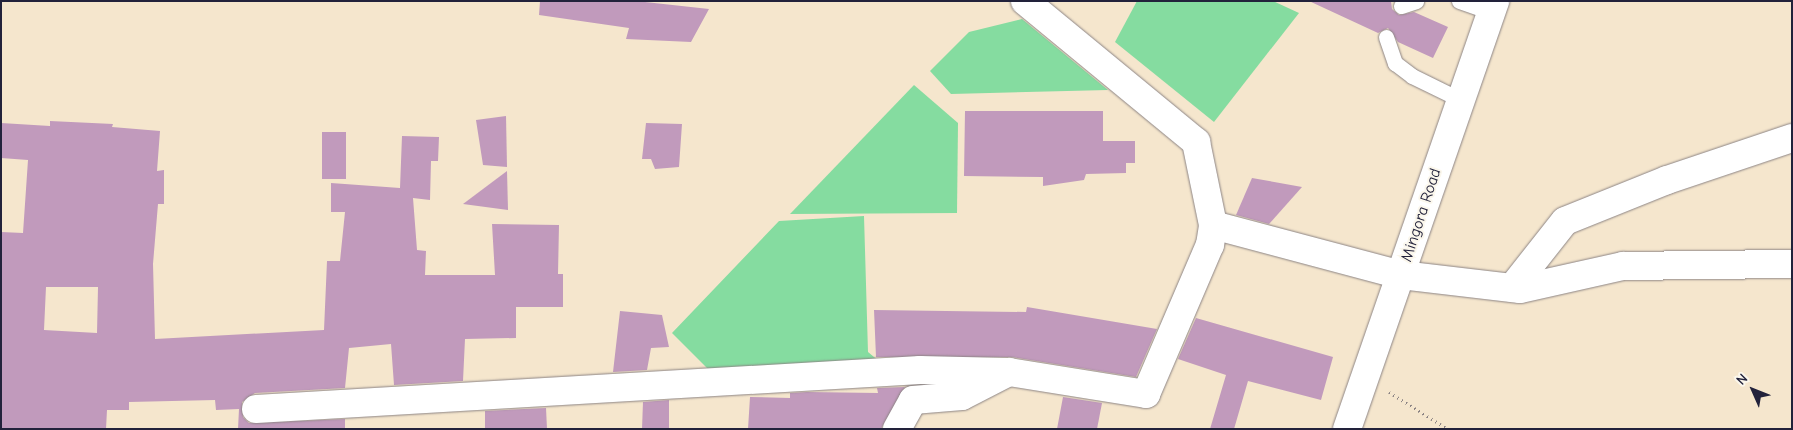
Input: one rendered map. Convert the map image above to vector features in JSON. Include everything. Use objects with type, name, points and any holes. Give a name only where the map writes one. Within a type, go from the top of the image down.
[{"type":"street","points":[[256,409],[920,370],[1009,372],[1146,394],[1210,245],[1213,225],[1196,142],[1025,1]]},
{"type":"street","name":"Mingora Road","points":[[1347,429],[1493,7]]},
{"type":"street","points":[[1512,288],[1565,221],[1667,180],[1792,138]]},
{"type":"street","points":[[1213,225],[1401,275],[1512,288],[1623,266],[1792,264]]},
{"type":"street","points":[[897,429],[913,400],[962,396],[1009,372]]},
{"type":"lane","points":[[1401,6],[1416,1]]},
{"type":"lane","points":[[1459,1],[1493,7]]},
{"type":"lane","points":[[1386,37],[1395,63],[1412,76],[1460,99]]},
{"type":"path","points":[[1365,378],[1448,429]]},
{"type":"green space","points":[[1137,1],[1273,1],[1299,13],[1214,122],[1115,42]]},
{"type":"green space","points":[[1022,19],[1108,90],[951,94],[930,71],[969,32]]},
{"type":"green space","points":[[914,85],[958,123],[957,213],[790,214]]},
{"type":"green space","points":[[864,216],[868,352],[880,362],[715,376],[672,333],[779,221]]},
{"type":"building","points":[[540,1],[636,1],[709,9],[691,42],[626,39],[629,28],[539,15]]},
{"type":"building","points":[[1309,1],[1391,1],[1392,9],[1399,15],[1414,12],[1448,27],[1433,58],[1398,42],[1388,28],[1378,33]]},
{"type":"building","points":[[965,111],[1103,111],[1103,141],[1135,141],[1135,163],[1126,163],[1126,173],[1086,174],[1084,180],[1043,186],[1043,177],[964,176]]},
{"type":"building","points":[[506,116],[507,167],[483,165],[476,120]]},
{"type":"building","points":[[50,121],[113,124],[112,127],[160,131],[157,171],[164,170],[164,204],[158,204],[153,264],[155,339],[324,330],[327,261],[340,261],[345,212],[331,212],[331,183],[400,188],[402,136],[439,137],[438,161],[431,161],[430,200],[413,198],[417,250],[426,251],[425,275],[495,275],[492,224],[559,225],[558,274],[563,274],[563,307],[516,307],[516,338],[465,339],[463,381],[394,385],[391,344],[349,348],[345,388],[255,393],[242,402],[243,417],[249,423],[345,419],[345,429],[238,429],[239,409],[216,410],[215,400],[129,402],[129,410],[107,410],[106,429],[1,429],[1,232],[23,233],[28,160],[1,158],[1,123],[50,126]],"holes":[[[46,287],[98,287],[97,333],[44,330]]]},
{"type":"building","points":[[646,123],[682,124],[679,167],[655,169],[651,159],[642,159]]},
{"type":"building","points":[[322,132],[346,132],[346,179],[322,179]]},
{"type":"building","points":[[507,171],[508,210],[463,204]]},
{"type":"building","points":[[1252,178],[1302,187],[1269,224],[1236,215]]},
{"type":"building","points":[[1027,307],[1157,329],[1136,377],[1011,357],[876,357],[874,310],[1026,312]]},
{"type":"building","points":[[620,311],[662,315],[669,347],[651,348],[647,370],[613,372]]},
{"type":"building","points":[[1196,318],[1333,357],[1321,400],[1248,381],[1234,429],[1210,429],[1226,375],[1178,359]]},
{"type":"building","points":[[905,387],[881,429],[748,429],[750,397],[790,398],[790,393],[807,392],[878,393],[877,388]]},
{"type":"building","points":[[1063,397],[1102,403],[1097,429],[1057,429]]},
{"type":"building","points":[[669,400],[669,429],[642,429],[643,402]]},
{"type":"building","points":[[546,408],[547,429],[485,429],[485,411]]}]
